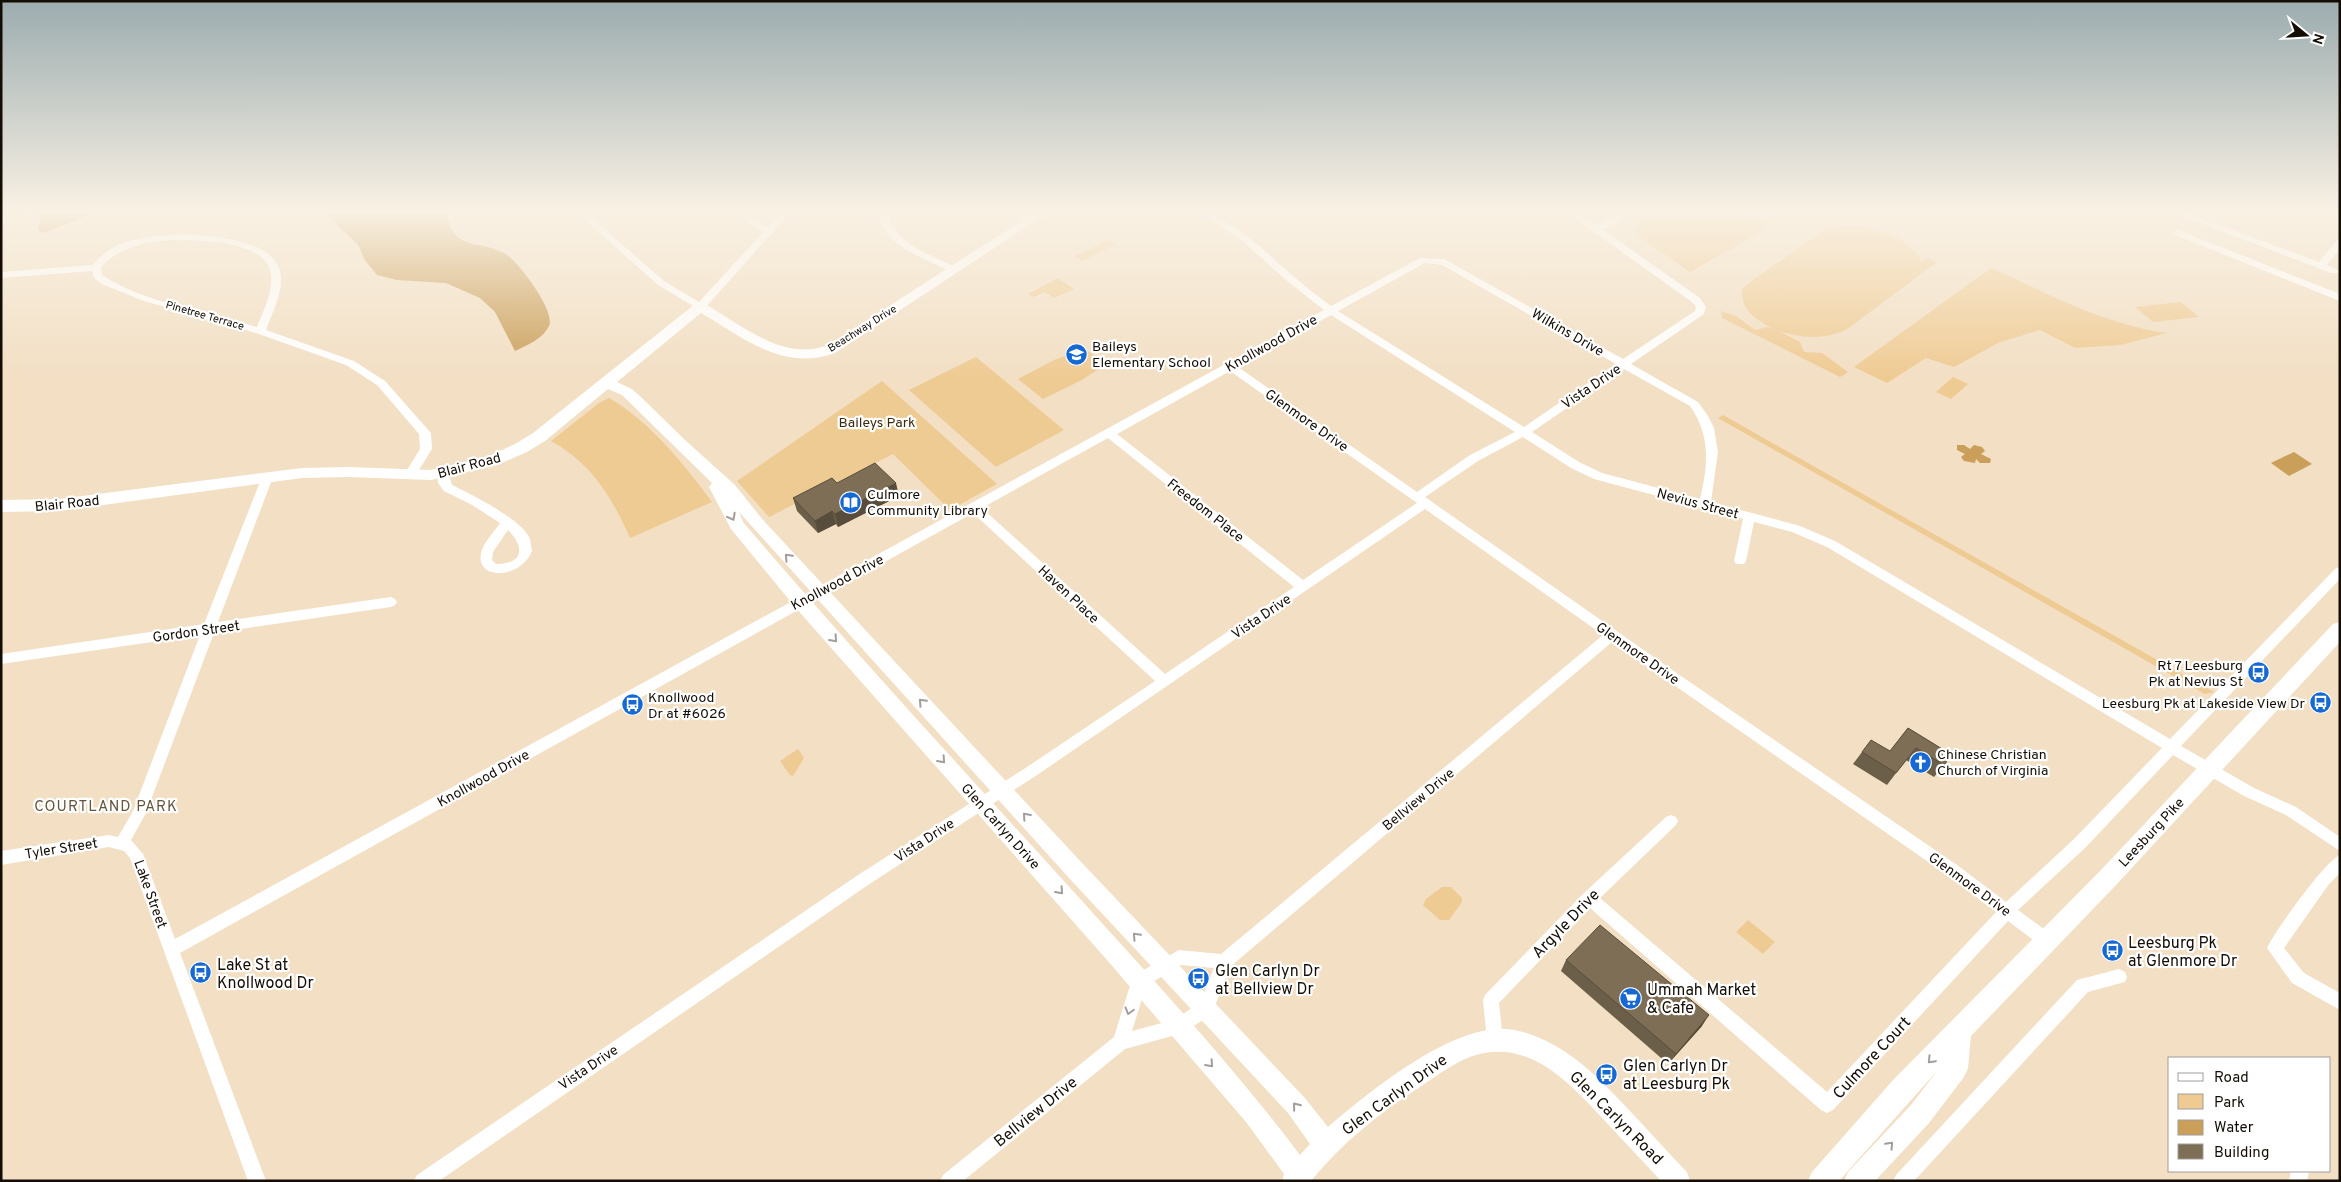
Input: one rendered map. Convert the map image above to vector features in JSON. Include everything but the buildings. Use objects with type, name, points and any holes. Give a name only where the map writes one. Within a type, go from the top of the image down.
[{"type":"main road","name":"Leesburg Pike","points":[[1820,1181],[1903,1088],[2210,770],[2340,628]]},
{"type":"main road","points":[[1857,1181],[1920,1114],[1955,1068],[1959,1032]]},
{"type":"street","name":"Pinetree Terrace","points":[[260,331],[275,285],[274,267]]},
{"type":"street","name":"Beachway Drive","points":[[643,267],[661,283],[700,307],[783,352],[810,355],[835,347],[957,267]]},
{"type":"street","name":"Blair Road","points":[[1,506],[59,505],[323,472],[410,476],[443,474],[491,461],[521,448],[539,437],[700,307],[736,267]]},
{"type":"street","points":[[950,267],[954,269]]},
{"type":"street","name":"Nevius Street","points":[[1277,267],[1330,310],[1575,465],[1598,476],[1749,516],[1796,530],[1831,544],[2210,770],[2249,792],[2291,810],[2340,845]]},
{"type":"street","name":"Knollwood Drive","points":[[172,950],[1408,267]]},
{"type":"street","name":"Knollwood Drive","points":[[1453,267],[1506,296]]},
{"type":"street","name":"Vista Drive","points":[[424,1181],[863,880],[1303,587],[1422,500],[1474,458],[1523,432],[1697,315],[1701,307],[1696,300],[1649,267]]},
{"type":"street","points":[[2263,267],[2340,298]]},
{"type":"street","points":[[2324,267],[2334,271]]},
{"type":"street","points":[[1,275],[96,268]]},
{"type":"street","name":"Pinetree Terrace","points":[[96,268],[97,276],[101,280],[119,288],[260,331],[350,363],[381,383],[425,433],[426,449],[410,476]]},
{"type":"street","name":"Wilkins Drive","points":[[1506,296],[1688,400],[1706,421],[1714,458],[1705,504]]},
{"type":"street","name":"Glenmore Drive","points":[[1230,366],[1612,635],[1952,870],[2046,940]]},
{"type":"street","name":"Glen Carlyn Drive","points":[[606,383],[627,392],[728,489],[746,512],[1163,965],[1206,1008],[1296,1105],[1326,1145]]},
{"type":"street","name":"Freedom Place","points":[[1109,432],[1303,587]]},
{"type":"street","name":"Glen Carlyn Drive","points":[[711,473],[737,525],[801,602],[1139,981],[1254,1114],[1297,1178],[1326,1145],[1366,1112],[1443,1057],[1458,1050],[1495,1040]]},
{"type":"street","points":[[443,474],[444,483],[448,488],[476,502],[507,522]]},
{"type":"street","points":[[122,843],[139,813],[267,478]]},
{"type":"street","name":"Haven Place","points":[[974,507],[1164,681]]},
{"type":"street","points":[[1740,561],[1749,516]]},
{"type":"street","points":[[2006,911],[2080,843],[2340,571]]},
{"type":"street","name":"Gordon Street","points":[[1,659],[391,602]]},
{"type":"street","name":"Bellview Drive","points":[[949,1181],[1121,1042],[1177,1027],[1206,1008],[1224,962],[1612,635]]},
{"type":"street","name":"Argyle Drive","points":[[1495,1040],[1491,1000],[1588,898],[1671,821]]},
{"type":"street","name":"Tyler Street","points":[[1,858],[95,842],[122,843]]},
{"type":"street","name":"Lake Street","points":[[122,843],[136,854],[257,1181]]},
{"type":"street","points":[[2340,862],[2324,879],[2275,948],[2298,978],[2340,1002]]},
{"type":"street","name":"Culmore Court","points":[[1588,898],[1789,1069],[1827,1104],[2006,911]]},
{"type":"street","points":[[1121,1042],[1139,981],[1179,957],[1224,962]]},
{"type":"street","points":[[1902,1181],[2083,985],[2119,977]]},
{"type":"street","name":"Glen Carlyn Road","points":[[1495,1040],[1523,1044],[1544,1052],[1564,1064],[1582,1079],[1678,1181]]},
{"type":"green space","points":[[1683,267],[1699,267],[1690,272]]},
{"type":"green space","points":[[1771,267],[1930,267],[1846,330],[1820,337],[1779,331],[1800,342],[1804,352],[1822,353],[1848,372],[1840,377],[1722,318],[1721,311],[1736,316],[1755,330],[1767,327],[1773,329],[1755,318],[1744,303],[1742,289]]},
{"type":"green space","points":[[1991,268],[2077,307],[2121,323],[2167,333],[2120,345],[2075,348],[2040,330],[1998,343],[1954,367],[1926,358],[1887,383],[1854,367]]},
{"type":"green space","points":[[1058,278],[1074,289],[1054,298],[1045,292],[1034,297],[1028,294]]},
{"type":"green space","points":[[2181,302],[2199,317],[2153,322],[2135,307]]},
{"type":"green space","points":[[1084,349],[1108,363],[1080,381],[1043,399],[1018,379],[1054,360]]},
{"type":"green space","points":[[976,357],[1064,430],[996,467],[909,390]]},
{"type":"green space","points":[[1953,377],[1968,384],[1951,399],[1936,392]]},
{"type":"green space","name":"Baileys Park","points":[[882,381],[997,484],[950,510],[893,454],[769,517],[737,481]]},
{"type":"green space","points":[[609,398],[624,407],[652,431],[678,459],[712,502],[630,538],[616,509],[599,482],[578,460],[551,441],[599,403]]},
{"type":"green space","points":[[1723,415],[2214,692],[2205,694],[1718,418]]},
{"type":"green space","points":[[798,749],[804,758],[793,776],[790,775],[780,761]]},
{"type":"green space","points":[[1442,887],[1451,887],[1462,898],[1462,902],[1449,920],[1440,920],[1423,905],[1426,899]]},
{"type":"green space","points":[[1748,920],[1775,942],[1763,954],[1736,932]]},
{"type":"water","points":[[371,267],[519,267],[542,298],[550,319],[549,326],[539,338],[515,351],[495,312],[480,298],[446,283],[397,280],[377,275]]},
{"type":"water","points":[[1957,445],[1964,445],[1970,449],[1974,445],[1982,447],[1985,451],[1981,454],[1991,459],[1990,463],[1980,463],[1976,459],[1975,463],[1964,461],[1961,457],[1965,454],[1957,450]]},
{"type":"water","points":[[2294,452],[2312,464],[2289,476],[2271,463]]},
{"type":"place","name":"Baileys Elementary School","points":[[1076,354]]},
{"type":"place","name":"Culmore Community Library","points":[[851,502]]},
{"type":"place","name":"Rt 7 Leesburg Pk at Nevius St","points":[[2259,673]]},
{"type":"place","name":"Leesburg Pk at Lakeside View Dr","points":[[2321,703]]},
{"type":"place","name":"Knollwood Dr at #6026","points":[[632,705]]},
{"type":"place","name":"Chinese Christian Church of Virginia","points":[[1921,762]]},
{"type":"place","name":"Leesburg Pk at Glenmore Dr","points":[[2112,951]]},
{"type":"place","name":"Lake St at Knollwood Dr","points":[[201,973]]},
{"type":"place","name":"Glen Carlyn Dr at Bellview Dr","points":[[1199,979]]},
{"type":"place","name":"Ummah Market & Cafe","points":[[1631,998]]},
{"type":"place","name":"Glen Carlyn Dr at Leesburg Pk","points":[[1607,1074]]},
{"type":"district","name":"COURTLAND PARK","points":[[106,806]]}]
